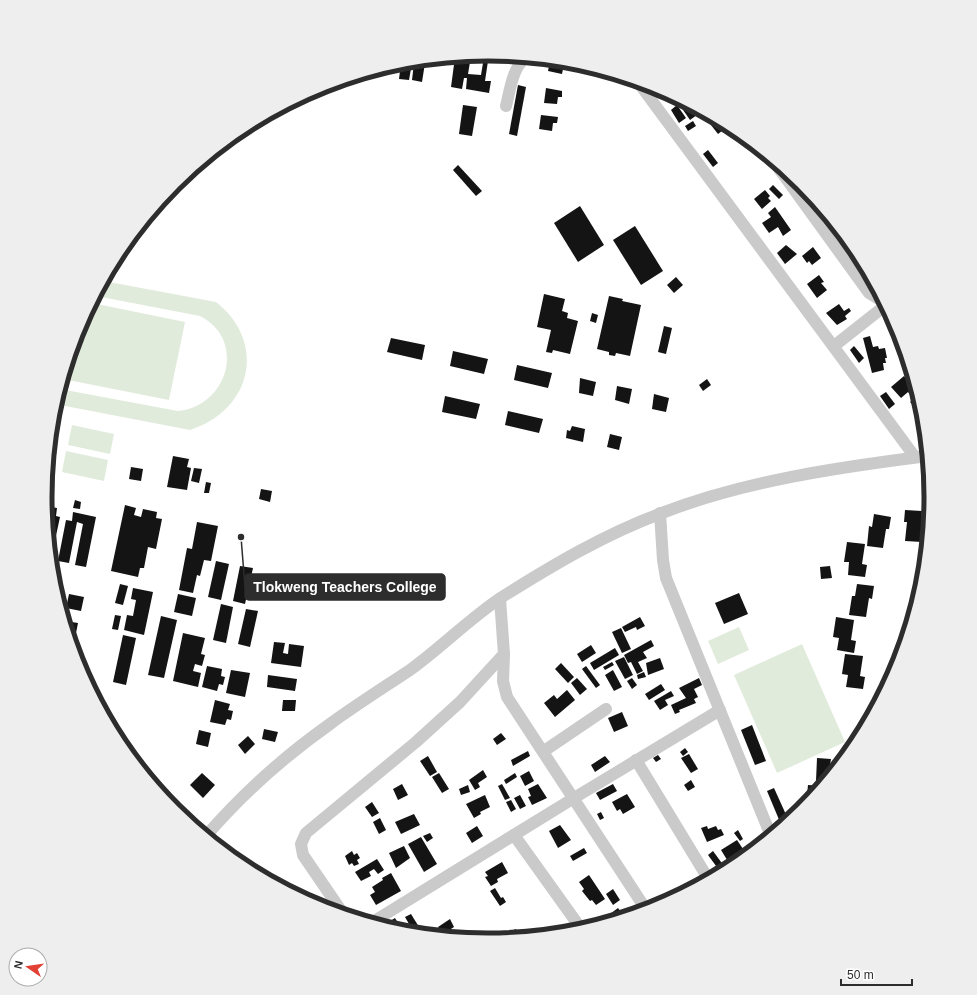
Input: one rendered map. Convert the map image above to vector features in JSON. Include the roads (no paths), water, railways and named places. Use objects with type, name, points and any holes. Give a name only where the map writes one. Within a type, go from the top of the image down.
[{"type":"street","points":[[506,106],[515,73],[521,62]]},
{"type":"street","points":[[643,89],[834,346],[922,454]]},
{"type":"street","points":[[786,179],[869,293],[877,299]]},
{"type":"street","points":[[834,346],[881,307]]},
{"type":"street","points":[[209,833],[262,779],[329,724],[412,668],[500,599],[550,567],[609,536],[660,513],[730,490],[832,470],[923,457]]},
{"type":"street","points":[[660,513],[663,560],[666,578],[770,831]]},
{"type":"street","points":[[500,599],[504,654],[503,681],[506,697],[544,751],[644,906]]},
{"type":"street","points":[[339,908],[303,855],[301,844],[306,833],[416,742],[460,702],[504,654]]},
{"type":"street","points":[[544,751],[606,710]]},
{"type":"street","points":[[377,919],[720,710]]},
{"type":"street","points":[[636,760],[707,876]]},
{"type":"street","points":[[514,835],[578,925]]},
{"type":"place","name":"Tlokweng Teachers College","points":[[241,537]]}]
